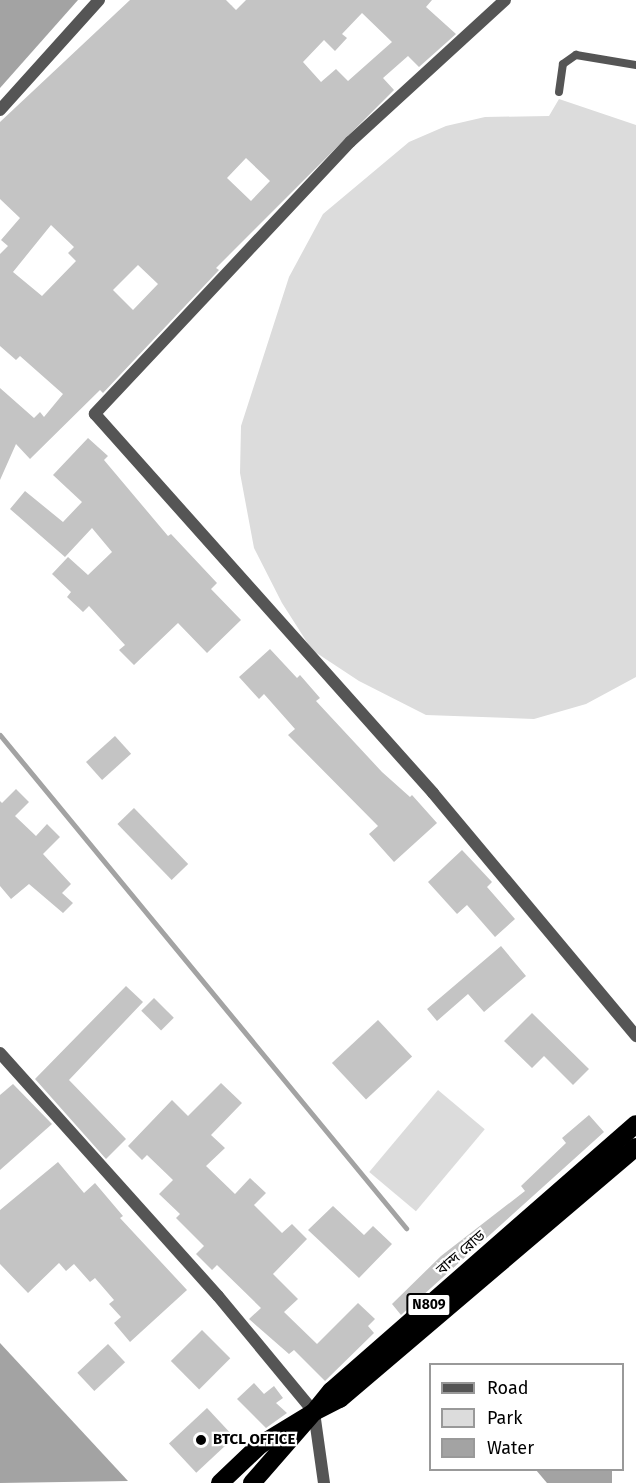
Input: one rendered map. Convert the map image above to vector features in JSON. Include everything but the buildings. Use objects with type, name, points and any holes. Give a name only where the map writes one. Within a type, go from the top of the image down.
[{"type":"highway","name":"বান্দ রোড","points":[[252,1483],[331,1391],[636,1124]]},
{"type":"highway","name":"বান্দ রোড","points":[[220,1483],[260,1445],[340,1399],[636,1148]]},
{"type":"street","points":[[0,110],[99,0]]},
{"type":"street","points":[[505,0],[350,142],[95,414],[433,793],[636,1036]]},
{"type":"street","points":[[0,1053],[218,1296],[314,1412],[324,1483]]},
{"type":"lane","points":[[559,92],[563,64],[576,55],[636,65]]},
{"type":"green space","points":[[559,99],[636,125],[636,677],[586,704],[534,719],[426,715],[359,681],[312,650],[282,603],[254,548],[240,473],[241,426],[289,277],[323,214],[409,142],[446,126],[485,117],[549,116]]},
{"type":"green space","points":[[438,1090],[485,1129],[416,1211],[369,1172]]},
{"type":"water","points":[[0,0],[78,0],[0,88]]},
{"type":"water","points":[[0,1343],[128,1481],[0,1483]]},
{"type":"water","points":[[537,1471],[612,1471],[612,1483],[547,1483]]},
{"type":"waterway","points":[[0,735],[406,1228]]},
{"type":"place","name":"BTCL OFFICE","points":[[201,1440]]}]
